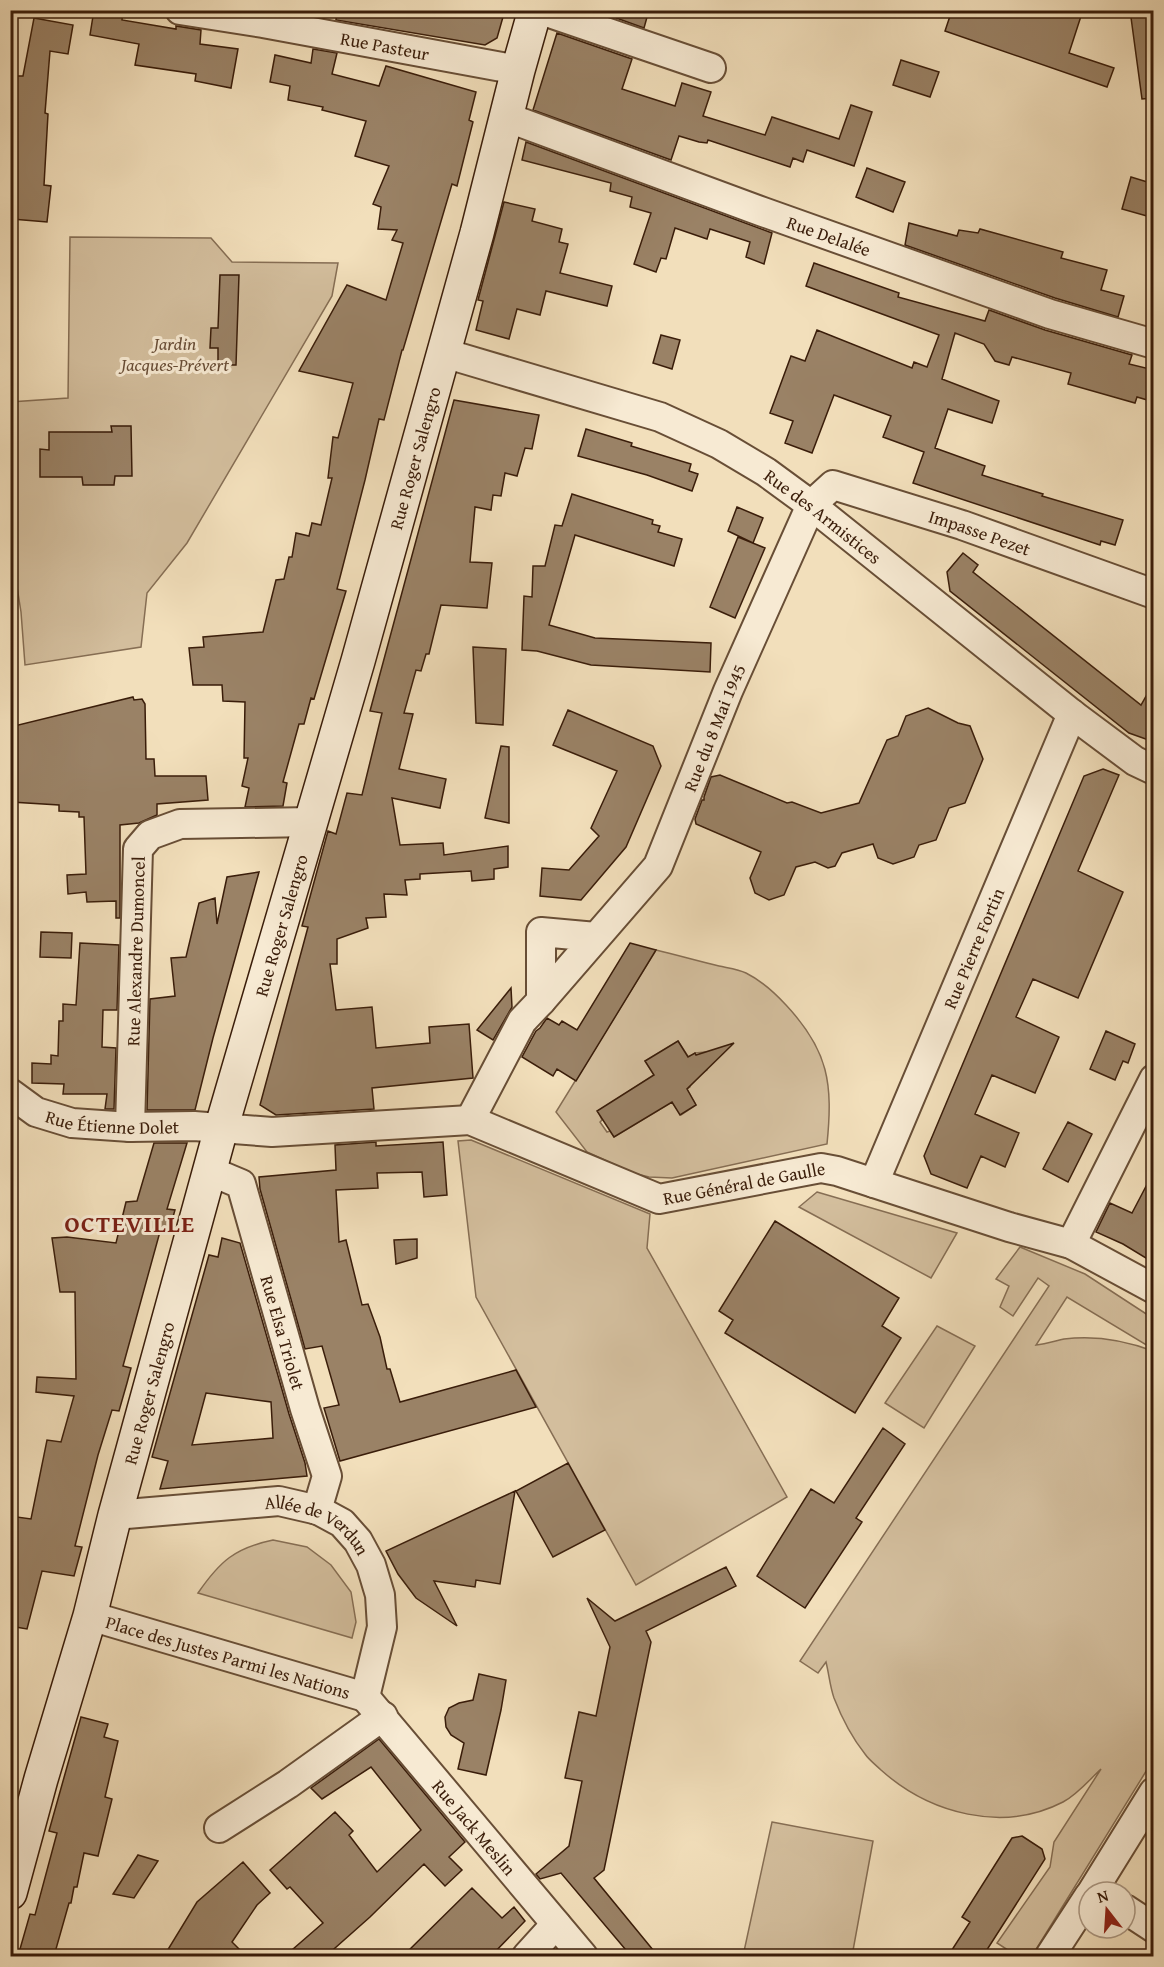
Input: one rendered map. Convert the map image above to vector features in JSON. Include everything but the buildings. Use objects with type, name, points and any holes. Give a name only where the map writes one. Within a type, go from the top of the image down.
[{"type":"main road","name":"Rue Roger Salengro","points":[[10,1893],[18,1840],[90,1616],[115,1515],[221,1129],[312,822],[444,353],[535,10]]},
{"type":"street","name":"Rue Pasteur","points":[[180,10],[518,70]]},
{"type":"street","points":[[541,10],[711,68]]},
{"type":"street","name":"Rue Delalée","points":[[506,117],[763,212],[1039,310],[1154,344]]},
{"type":"street","name":"Rue des Armistices","points":[[444,353],[660,417],[719,444],[766,472],[811,505],[1072,714],[1135,761],[1154,770]]},
{"type":"street","name":"Impasse Pezet","points":[[811,505],[832,486],[962,525],[1154,594]]},
{"type":"street","name":"Rue du 8 Mai 1945","points":[[470,1120],[522,1021],[658,866],[728,691],[811,505]]},
{"type":"street","name":"Rue Pierre Fortin","points":[[873,1183],[1072,714]]},
{"type":"street","name":"Rue Alexandre Dumoncel","points":[[130,1127],[138,849],[150,835],[180,824],[312,822]]},
{"type":"street","points":[[541,1001],[541,932],[596,937]]},
{"type":"street","points":[[1071,1244],[1154,1079]]},
{"type":"street","name":"Rue Étienne Dolet","points":[[10,1093],[36,1112],[72,1123],[130,1127],[194,1126],[221,1129]]},
{"type":"street","name":"Rue Général de Gaulle","points":[[221,1129],[272,1132],[470,1120],[659,1199],[821,1168],[1071,1244],[1154,1288]]},
{"type":"street","name":"Rue Elsa Triolet","points":[[210,1171],[241,1184],[305,1409],[327,1476],[316,1510]]},
{"type":"street","name":"Allée de Verdun","points":[[115,1515],[279,1501],[316,1510],[342,1523],[358,1541],[371,1565],[380,1595],[382,1627],[374,1707]]},
{"type":"street","name":"Place des Justes Parmi les Nations","points":[[90,1616],[374,1707]]},
{"type":"street","points":[[219,1828],[288,1784],[374,1707]]},
{"type":"street","name":"Rue Jack Meslin","points":[[374,1707],[583,1956]]},
{"type":"street","points":[[1101,1880],[1154,1792]]},
{"type":"street","points":[[1050,1956],[1077,1917]]},
{"type":"street","points":[[1137,1917],[1154,1928]]},
{"type":"street","points":[[527,1956],[556,1924]]},
{"type":"green space","name":"Jardin Jacques-Prévert","points":[[70,237],[211,238],[232,262],[338,263],[332,296],[187,543],[147,593],[141,647],[25,665],[21,612],[11,549],[10,402],[68,398]]},
{"type":"green space","points":[[656,950],[743,972],[757,979],[786,1005],[811,1038],[825,1069],[828,1086],[827,1144],[672,1178],[649,1177],[633,1173],[587,1152],[556,1112]],"holes":[[[678,1041],[689,1058],[695,1053],[705,1052],[707,1070],[687,1084],[690,1087],[687,1089],[696,1105],[681,1115],[672,1102],[614,1137],[610,1131],[607,1132],[600,1122],[602,1120],[598,1111],[654,1075],[645,1061]]]},
{"type":"green space","points":[[471,1140],[650,1214],[647,1248],[787,1497],[636,1585],[476,1297],[458,1141]]},
{"type":"green space","points":[[817,1192],[957,1233],[931,1278],[799,1207]]},
{"type":"green space","points":[[1020,1247],[1085,1274],[1154,1319],[1153,1349],[1067,1297],[1036,1345],[1064,1339],[1098,1338],[1120,1341],[1153,1351],[1153,1760],[1032,1956],[1017,1956],[997,1943],[1050,1867],[1054,1842],[1101,1769],[1068,1799],[1040,1811],[1016,1816],[992,1817],[944,1808],[900,1785],[867,1756],[840,1712],[833,1694],[826,1662],[818,1673],[800,1661],[1049,1286],[1038,1278],[1013,1316],[1000,1307],[1009,1286],[996,1279]]},
{"type":"green space","points":[[937,1326],[975,1346],[924,1428],[885,1403]]},
{"type":"green space","points":[[273,1540],[307,1547],[331,1565],[351,1592],[356,1622],[352,1638],[198,1593],[221,1564],[248,1547]]},
{"type":"green space","points":[[772,1822],[873,1841],[852,1956],[743,1956]]},
{"type":"district","name":"OCTEVILLE","points":[[130,1223]]}]
